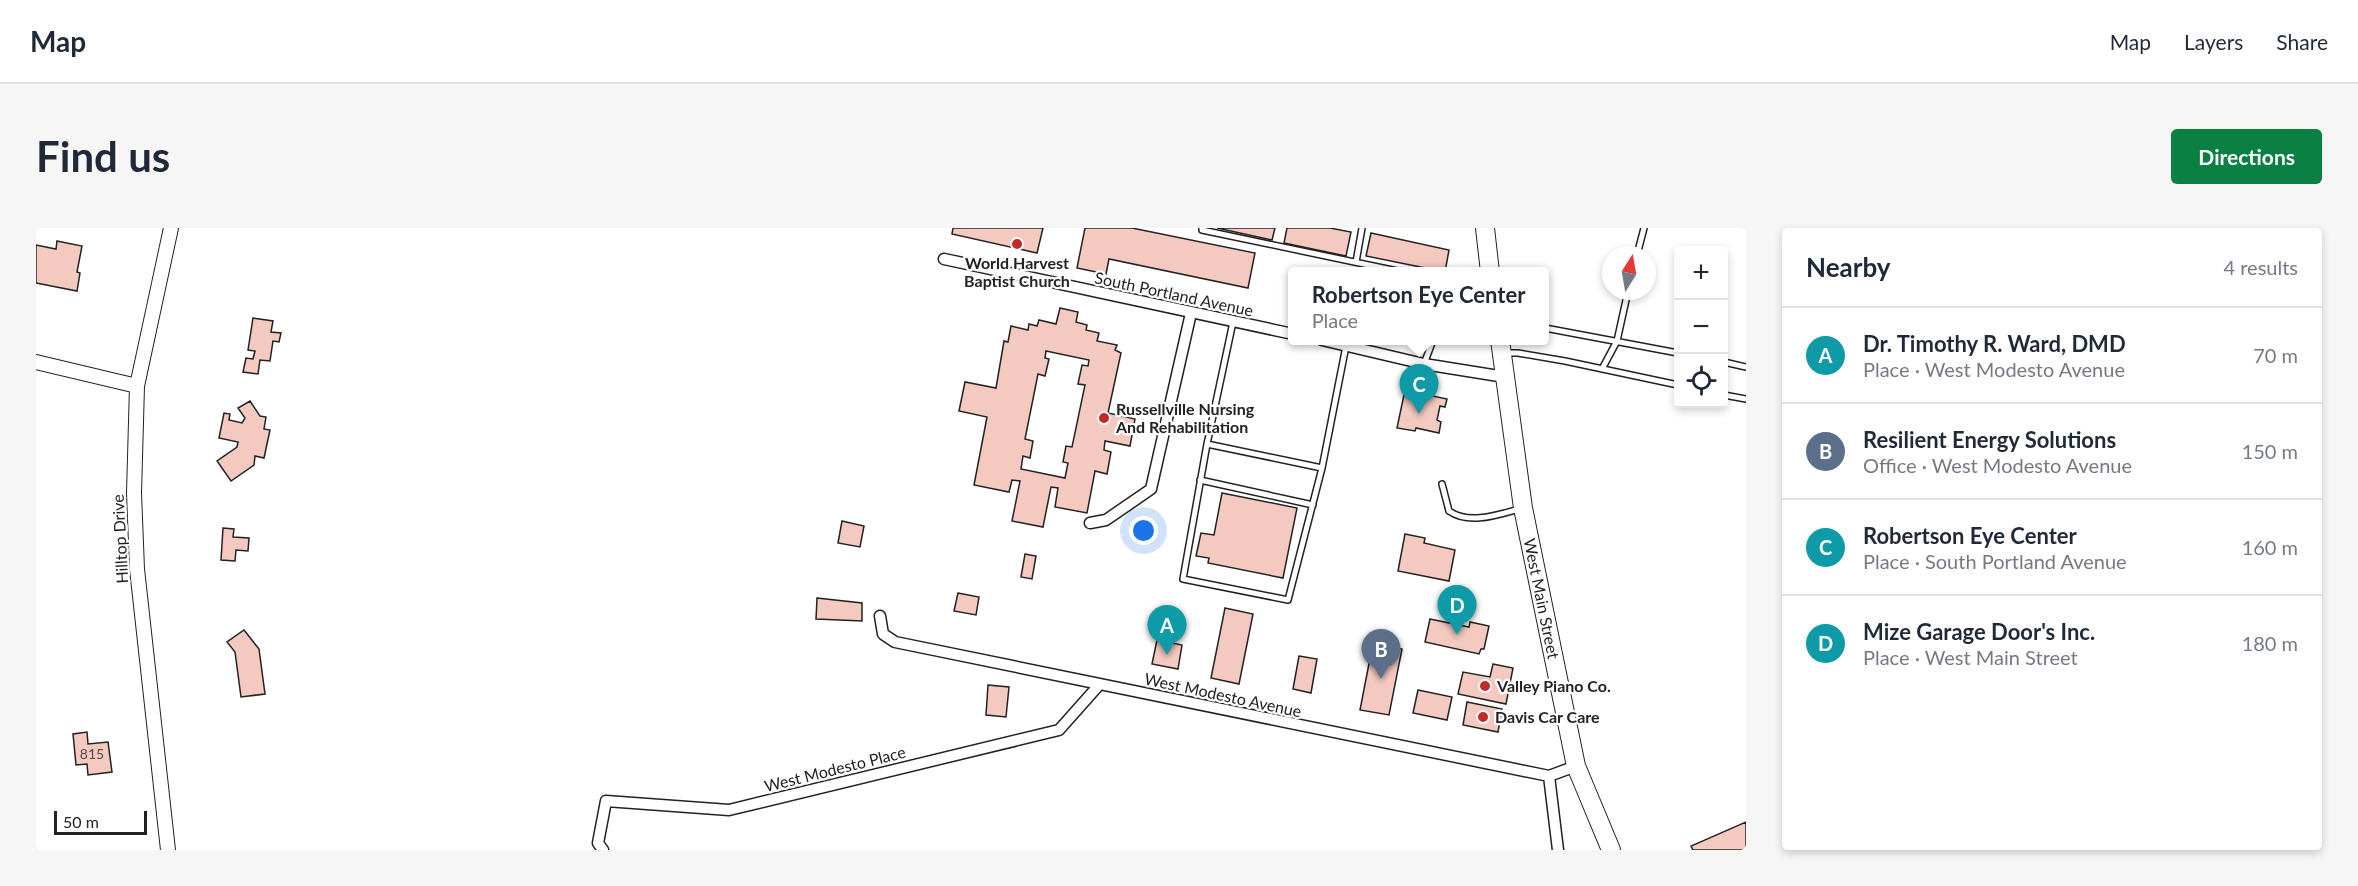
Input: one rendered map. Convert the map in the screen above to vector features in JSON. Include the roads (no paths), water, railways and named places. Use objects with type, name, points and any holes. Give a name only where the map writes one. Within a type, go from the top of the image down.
[{"type":"main road","points":[[1485,228],[1489,267]]},
{"type":"main road","name":"West Main Street","points":[[1501,347],[1523,507],[1576,766],[1611,850]]},
{"type":"street","name":"Hilltop Drive","points":[[168,850],[137,569],[134,493],[137,386],[171,228]]},
{"type":"street","name":"South Portland Avenue","points":[[944,259],[1288,333]]},
{"type":"street","points":[[1090,523],[1106,520],[1151,489],[1191,313]]},
{"type":"street","points":[[1342,345],[1424,364],[1505,377]]},
{"type":"street","points":[[36,362],[137,386]]},
{"type":"street","name":"West Modesto Avenue","points":[[880,616],[883,634],[895,642],[1549,776]]},
{"type":"street","name":"West Modesto Place","points":[[603,850],[598,843],[606,801],[729,810],[1059,730],[1099,685]]},
{"type":"street","points":[[1557,850],[1549,776],[1576,766]]},
{"type":"lane","points":[[1202,228],[1202,230],[1379,267]]},
{"type":"lane","points":[[1356,262],[1362,228]]},
{"type":"lane","points":[[1639,246],[1644,228]]},
{"type":"lane","points":[[1602,369],[1617,341],[1626,300]]},
{"type":"lane","points":[[1233,322],[1207,444],[1183,579],[1288,600],[1322,468],[1346,346]]},
{"type":"lane","points":[[1549,329],[1674,352]]},
{"type":"lane","points":[[1424,364],[1431,345]]},
{"type":"lane","points":[[1501,347],[1518,353],[1674,384]]},
{"type":"lane","points":[[1728,363],[1746,367]]},
{"type":"lane","points":[[1728,396],[1746,399]]},
{"type":"lane","points":[[1207,444],[1322,468]]},
{"type":"lane","points":[[1200,480],[1313,505]]},
{"type":"lane","points":[[1442,484],[1449,511],[1456,516],[1489,517],[1523,507]]},
{"type":"place","name":"World Harvest Baptist Church","points":[[1017,244]]},
{"type":"place","name":"Robertson Eye Center","points":[[1419,414]]},
{"type":"place","name":"Russellville Nursing And Rehabilitation","points":[[1104,418]]},
{"type":"place","name":"Mize Garage Door's Inc.","points":[[1457,635]]},
{"type":"place","name":"Dr. Timothy R. Ward, DMD","points":[[1167,655]]},
{"type":"place","name":"Resilient Energy Solutions","points":[[1381,679]]},
{"type":"place","name":"Valley Piano Co.","points":[[1485,686]]},
{"type":"place","name":"Davis Car Care","points":[[1483,717]]}]
